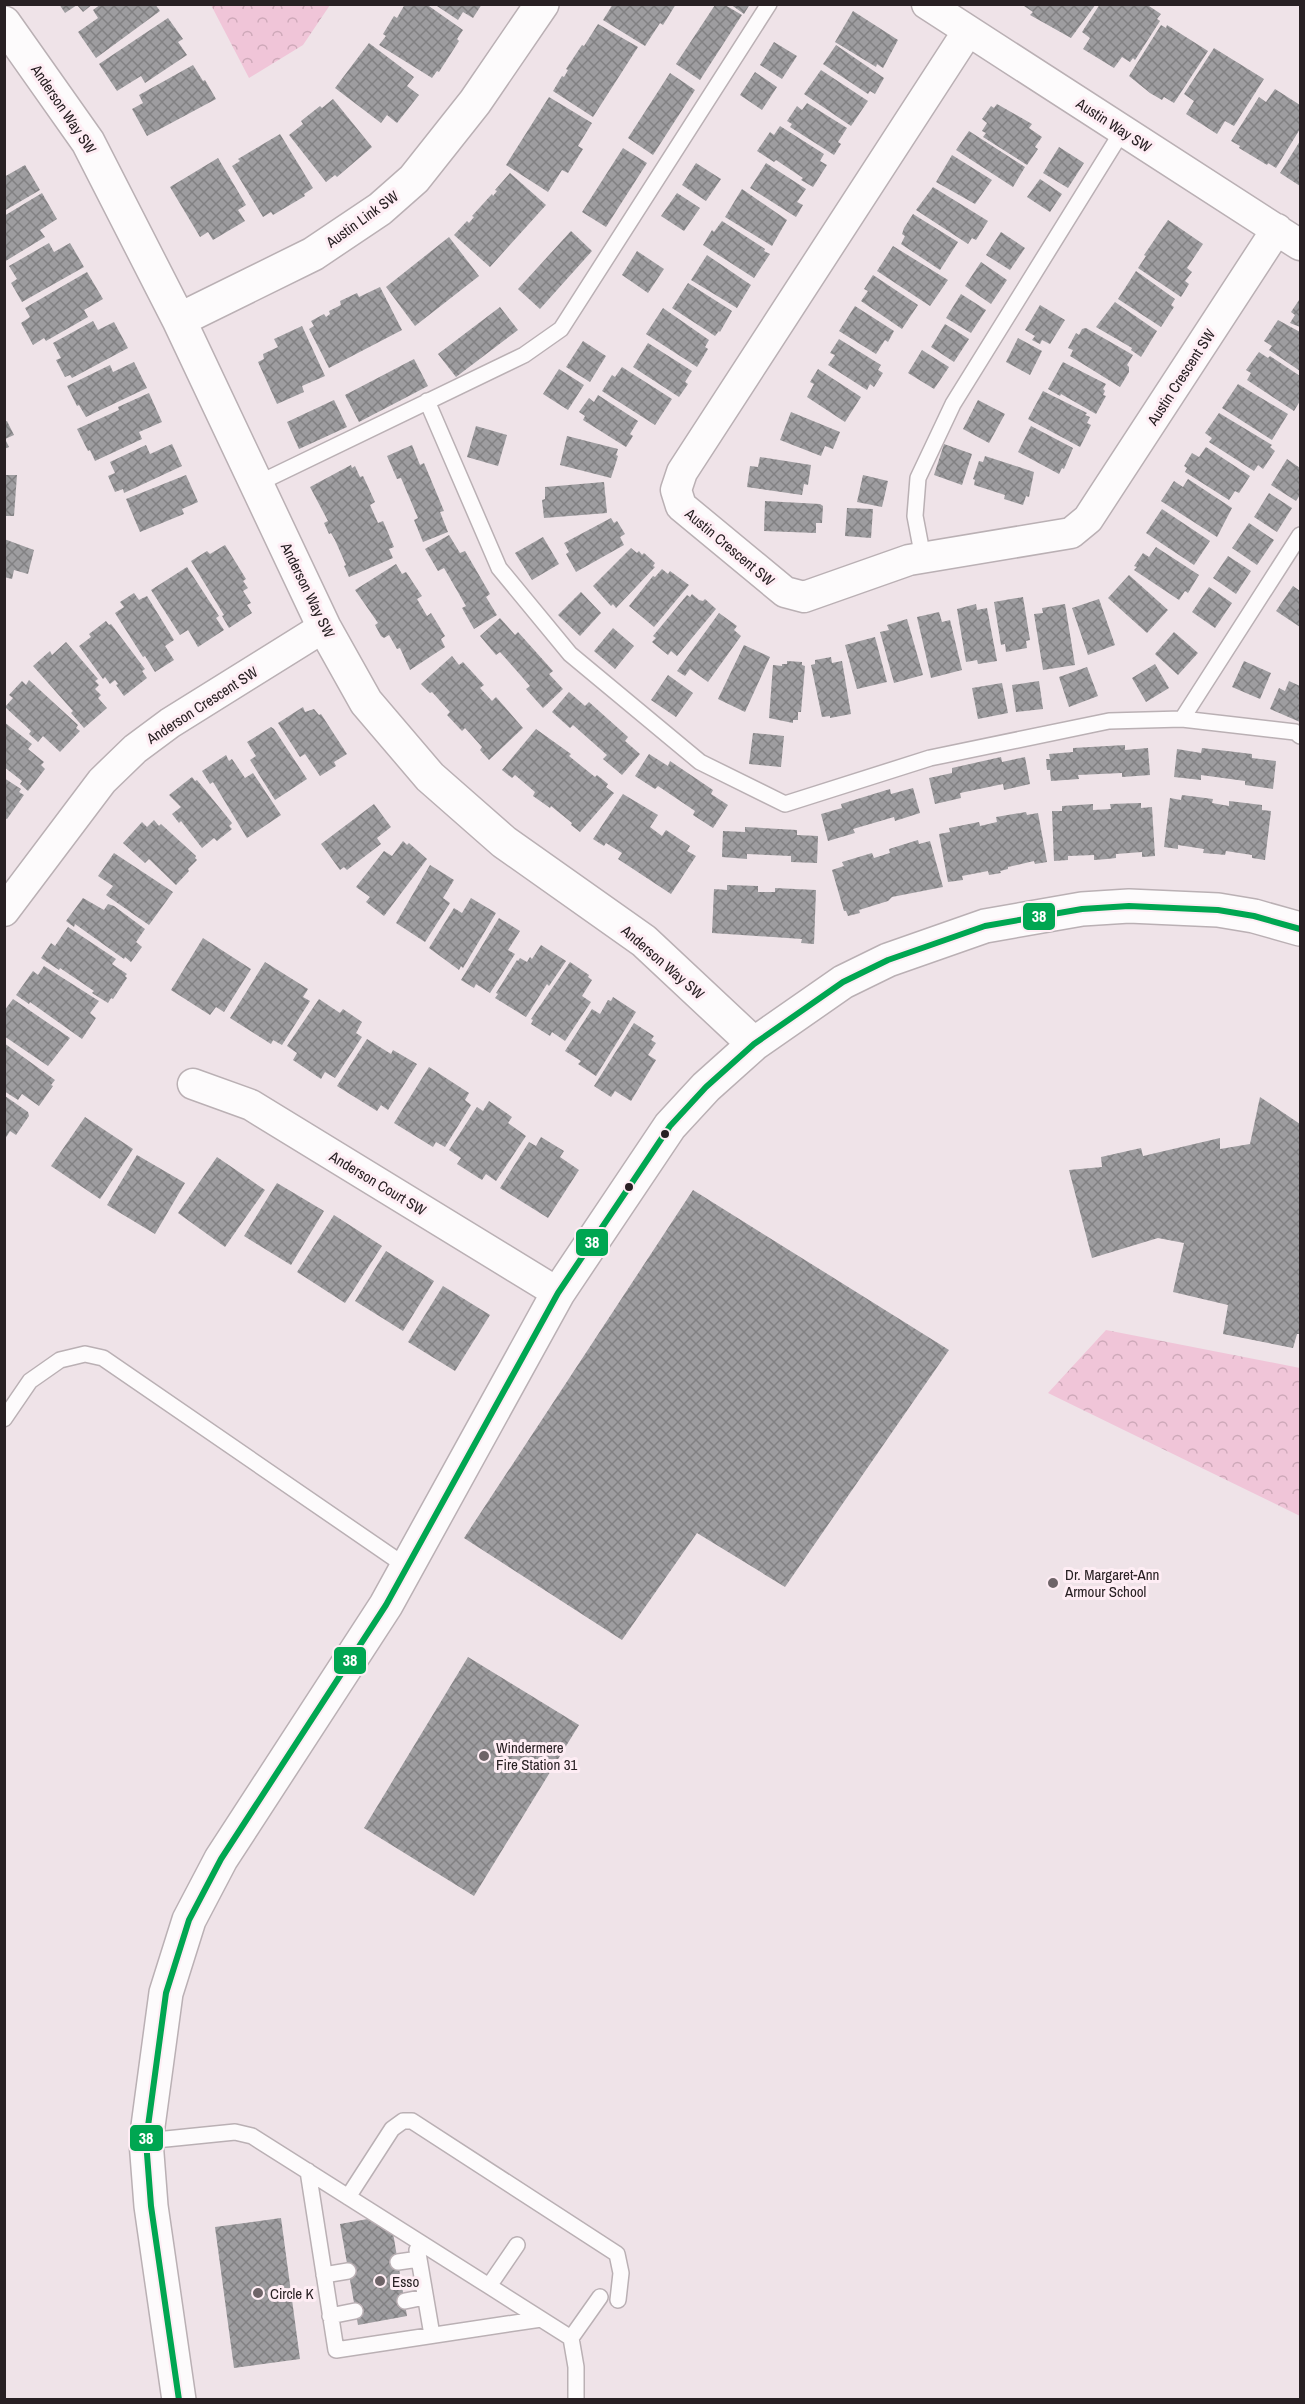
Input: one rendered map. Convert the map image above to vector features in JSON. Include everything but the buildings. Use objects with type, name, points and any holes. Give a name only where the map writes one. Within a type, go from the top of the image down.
[{"type":"street","name":"Austin Link SW","points":[[179,320],[313,254],[380,209],[414,179],[475,102],[542,4]]},
{"type":"street","name":"Austin Way SW","points":[[927,4],[1289,237]]},
{"type":"street","name":"Anderson Way SW","points":[[4,23],[88,142],[179,320],[324,627],[366,702],[430,777],[504,842],[644,941],[754,1044]]},
{"type":"street","name":"Austin Crescent SW","points":[[969,31],[681,472],[676,490],[681,506],[785,592],[804,597],[909,560],[1071,533],[1088,519],[1289,237]]},
{"type":"street","name":"Anderson Crescent SW","points":[[4,912],[102,782],[135,749],[170,723],[324,627]]},
{"type":"street","points":[[179,2400],[151,2206],[146,2141],[166,1993],[189,1920],[221,1859],[386,1605],[558,1293],[670,1126],[706,1087],[754,1044],[852,978],[888,960],[985,926],[1082,909],[1129,906],[1218,910],[1254,916],[1300,929]]},
{"type":"street","name":"Anderson Court SW","points":[[193,1084],[251,1105],[558,1293]]},
{"type":"lane","points":[[257,484],[524,355],[561,329],[769,4]]},
{"type":"lane","points":[[922,558],[915,516],[918,478],[933,446],[953,404],[1123,130]]},
{"type":"lane","points":[[427,401],[499,568],[570,654],[700,762],[785,804],[930,758],[1109,721],[1182,718],[1295,732],[1300,736]]},
{"type":"lane","points":[[1182,718],[1300,535]]},
{"type":"lane","points":[[4,1419],[30,1381],[60,1360],[85,1354],[103,1358],[407,1567]]},
{"type":"lane","points":[[348,2197],[392,2129],[403,2121],[412,2121],[617,2254],[621,2273],[618,2300]]},
{"type":"lane","points":[[146,2141],[236,2132],[252,2136],[571,2338]]},
{"type":"lane","points":[[308,2171],[336,2350],[541,2319]]},
{"type":"lane","points":[[415,2239],[432,2336]]},
{"type":"lane","points":[[489,2286],[517,2245]]},
{"type":"lane","points":[[398,2262],[419,2259]]},
{"type":"lane","points":[[324,2275],[348,2271]]},
{"type":"lane","points":[[405,2301],[425,2297]]},
{"type":"lane","points":[[576,2400],[576,2367],[571,2338],[600,2297]]},
{"type":"lane","points":[[330,2316],[355,2311]]},
{"type":"green space","points":[[211,5],[330,5],[303,45],[249,78]]},
{"type":"green space","points":[[1106,1330],[1300,1368],[1300,1516],[1048,1393]]},
{"type":"transit line","name":"38","points":[[179,2400],[151,2206],[146,2141],[166,1993],[189,1920],[221,1859],[386,1605],[558,1293],[670,1126],[706,1087],[754,1044],[843,982],[888,960],[985,926],[1082,909],[1129,906],[1218,910],[1254,916],[1300,929]]},
{"type":"place","name":"Dr. Margaret-Ann Armour School","points":[[1053,1583]]},
{"type":"place","name":"Windermere Fire Station 31","points":[[484,1756]]},
{"type":"place","name":"Esso","points":[[380,2281]]},
{"type":"place","name":"Circle K","points":[[258,2293]]}]
